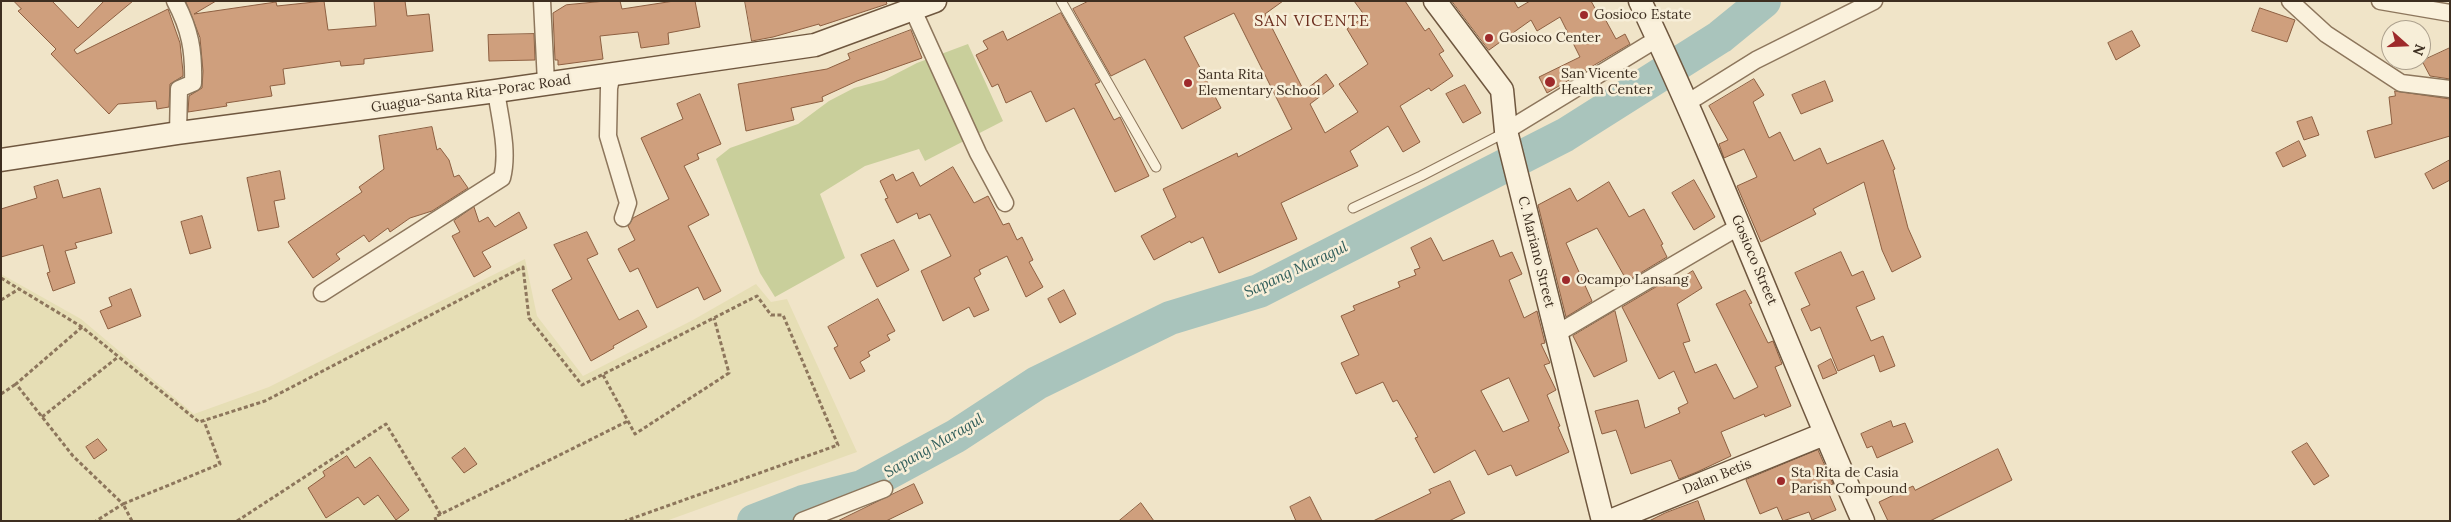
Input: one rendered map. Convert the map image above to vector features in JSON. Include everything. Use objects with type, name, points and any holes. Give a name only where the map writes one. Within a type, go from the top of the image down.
[{"type":"street","points":[[175,1],[194,53],[192,82],[179,89],[178,133]]},
{"type":"street","name":"Guagua-Santa Rita-Porac Road","points":[[1,160],[178,133],[612,75],[815,45],[935,1]]},
{"type":"street","name":"C. Mariano Street","points":[[1435,1],[1502,90],[1507,135],[1603,521]]},
{"type":"street","name":"Gosioco Street","points":[[1640,1],[1684,96],[1740,226],[1824,434],[1863,521]]},
{"type":"street","points":[[1684,96],[1874,1]]},
{"type":"street","points":[[2290,1],[2326,34],[2401,83],[2450,89]]},
{"type":"street","points":[[2380,1],[2450,13]]},
{"type":"street","points":[[544,2],[546,83]]},
{"type":"street","points":[[913,10],[978,153],[1005,203]]},
{"type":"street","points":[[1507,135],[1658,43]]},
{"type":"street","points":[[612,75],[609,88],[608,136],[628,203],[623,218]]},
{"type":"street","points":[[322,293],[502,178],[505,167],[496,91]]},
{"type":"street","points":[[1556,334],[1740,226]]},
{"type":"street","name":"Dalan Betis","points":[[1610,521],[1824,434]]},
{"type":"street","points":[[802,521],[884,489]]},
{"type":"lane","points":[[1062,1],[1156,167]]},
{"type":"lane","points":[[1353,208],[1507,135]]},
{"type":"path","points":[[1,278],[82,327],[200,422],[265,401],[523,267],[529,318],[582,385],[757,296],[771,315],[783,315],[838,445],[625,521]]},
{"type":"path","points":[[1,300],[19,289]]},
{"type":"path","points":[[603,375],[635,434],[729,373],[714,318]]},
{"type":"path","points":[[1,394],[16,384],[82,327]]},
{"type":"path","points":[[42,417],[119,357]]},
{"type":"path","points":[[16,384],[73,456],[123,504],[132,521]]},
{"type":"path","points":[[96,521],[123,504],[220,464],[204,421]]},
{"type":"path","points":[[436,521],[435,518],[440,515],[628,421]]},
{"type":"path","points":[[237,521],[386,424],[440,515]]},
{"type":"shaded area","points":[[525,259],[537,316],[583,376],[693,320],[756,284],[771,302],[787,299],[857,452],[666,521],[1,521],[1,274],[81,319],[194,414],[269,387]]},
{"type":"green space","points":[[968,44],[1003,121],[925,161],[919,149],[865,166],[820,194],[845,258],[775,297],[760,273],[716,159],[730,148],[798,124],[829,101],[854,88],[884,80],[917,63]]},
{"type":"building","points":[[14,1],[52,1],[78,28],[104,1],[133,1],[74,50],[77,54],[168,9],[180,43],[183,72],[183,76],[170,84],[169,107],[157,109],[156,101],[118,104],[109,114],[51,54],[56,49],[18,11],[21,9]]},
{"type":"building","points":[[186,1],[216,1],[194,14],[276,2],[277,6],[324,1],[328,30],[376,26],[374,1],[405,1],[407,16],[429,14],[433,51],[364,59],[364,64],[341,66],[340,61],[283,69],[285,84],[270,86],[272,96],[226,103],[227,106],[188,112],[189,96],[202,88],[203,71],[200,38]]},
{"type":"building","points":[[620,1],[622,9],[674,1],[695,1],[700,27],[668,33],[669,44],[641,48],[638,32],[600,36],[603,59],[558,65],[558,60],[555,60],[553,13],[566,5]]},
{"type":"building","points":[[745,1],[886,1],[887,4],[820,26],[819,24],[752,41]]},
{"type":"building","points":[[1089,1],[1283,1],[1265,14],[1304,91],[1326,74],[1334,86],[1310,104],[1325,133],[1358,112],[1339,84],[1368,64],[1347,29],[1365,16],[1354,1],[1405,1],[1425,31],[1429,28],[1444,51],[1439,54],[1453,76],[1431,91],[1429,88],[1400,106],[1420,142],[1403,152],[1388,126],[1350,151],[1358,166],[1281,203],[1297,239],[1219,273],[1203,237],[1191,243],[1190,241],[1154,260],[1141,236],[1176,217],[1163,189],[1237,153],[1238,157],[1292,129],[1234,13],[1184,37],[1221,108],[1182,129],[1145,59],[1111,76],[1073,9]]},
{"type":"building","points":[[1452,1],[1514,1],[1518,8],[1530,1],[1591,1],[1601,19],[1604,17],[1616,39],[1625,34],[1630,44],[1547,93],[1539,77],[1580,57],[1560,17],[1537,31],[1531,20],[1489,50]]},
{"type":"building","points":[[2260,8],[2295,20],[2287,42],[2252,31]]},
{"type":"building","points":[[1061,13],[1100,82],[1095,84],[1114,120],[1120,117],[1149,176],[1115,192],[1074,108],[1046,122],[1031,91],[1006,103],[998,84],[992,87],[976,55],[988,49],[983,41],[1003,31],[1007,40]]},
{"type":"building","points":[[911,30],[922,58],[857,81],[822,97],[823,101],[791,108],[794,120],[746,131],[738,84],[827,69],[850,59],[848,54]]},
{"type":"building","points":[[2132,31],[2140,46],[2116,60],[2108,43]]},
{"type":"building","points":[[534,34],[535,60],[489,61],[488,35]]},
{"type":"building","points":[[2450,48],[2450,79],[2430,76],[2427,70],[2431,70],[2431,57]]},
{"type":"building","points":[[1754,79],[1764,95],[1753,102],[1769,138],[1780,132],[1794,161],[1820,148],[1827,164],[1883,140],[1895,169],[1893,170],[1908,228],[1921,257],[1892,272],[1882,250],[1864,182],[1813,209],[1816,214],[1761,242],[1737,186],[1757,177],[1744,149],[1724,158],[1719,144],[1728,140],[1709,106]]},
{"type":"building","points":[[1825,81],[1833,101],[1801,114],[1792,95]]},
{"type":"building","points":[[1465,85],[1481,113],[1463,123],[1446,94]]},
{"type":"building","points":[[2395,91],[2450,99],[2450,136],[2375,158],[2367,131],[2392,124],[2389,97],[2395,96]]},
{"type":"building","points":[[700,94],[721,144],[697,154],[699,159],[684,166],[709,215],[688,226],[721,291],[704,300],[698,287],[657,308],[638,268],[630,272],[618,249],[635,240],[628,226],[633,218],[669,199],[641,138],[683,119],[677,104]]},
{"type":"building","points":[[2312,117],[2319,135],[2304,140],[2297,122]]},
{"type":"building","points":[[432,127],[437,150],[440,148],[449,160],[454,177],[459,175],[468,188],[432,211],[410,218],[390,232],[388,228],[369,242],[364,235],[336,254],[340,259],[313,278],[288,242],[362,192],[359,187],[384,169],[379,136]]},
{"type":"building","points":[[2299,141],[2306,156],[2283,167],[2276,153]]},
{"type":"building","points":[[2450,160],[2450,180],[2433,189],[2425,174]]},
{"type":"building","points":[[953,167],[974,203],[988,196],[1003,225],[1009,223],[1017,240],[1022,237],[1033,260],[1029,262],[1043,287],[1026,297],[1007,256],[979,270],[981,274],[974,278],[989,310],[974,317],[969,307],[943,321],[921,271],[951,256],[930,214],[919,219],[917,213],[897,223],[885,199],[888,198],[880,181],[893,174],[896,181],[913,172],[920,186]]},
{"type":"building","points":[[280,171],[285,199],[274,201],[279,227],[258,231],[247,178]]},
{"type":"building","points":[[58,180],[63,198],[100,188],[112,233],[75,243],[77,248],[65,251],[75,283],[53,291],[47,273],[50,272],[43,245],[1,257],[1,209],[37,198],[34,187]]},
{"type":"building","points":[[1694,180],[1715,217],[1694,230],[1672,193]]},
{"type":"building","points":[[1609,182],[1629,217],[1644,209],[1663,244],[1661,245],[1667,257],[1627,281],[1597,228],[1566,243],[1592,301],[1566,317],[1538,205],[1570,188],[1577,201]]},
{"type":"building","points":[[474,207],[479,222],[488,217],[495,227],[519,212],[527,228],[482,252],[491,267],[474,277],[452,236],[460,232],[454,221]]},
{"type":"building","points":[[202,216],[211,248],[190,254],[181,222]]},
{"type":"building","points":[[587,232],[598,254],[587,259],[619,320],[638,310],[647,327],[591,361],[552,290],[572,279],[554,245]]},
{"type":"building","points":[[1431,238],[1443,261],[1493,240],[1500,257],[1512,252],[1522,274],[1509,280],[1524,318],[1537,311],[1545,343],[1541,344],[1550,363],[1544,365],[1556,390],[1547,395],[1569,452],[1516,476],[1511,465],[1488,475],[1475,450],[1434,473],[1415,438],[1418,437],[1397,400],[1393,402],[1383,382],[1356,394],[1341,363],[1359,355],[1341,316],[1355,310],[1353,306],[1400,287],[1398,282],[1416,275],[1414,270],[1420,268],[1411,248]],"holes":[[[1509,378],[1529,421],[1503,432],[1481,391]]]},
{"type":"building","points":[[894,240],[909,270],[877,287],[861,255]]},
{"type":"building","points":[[1841,252],[1852,276],[1863,271],[1875,299],[1856,307],[1871,341],[1883,336],[1895,366],[1880,372],[1874,355],[1838,371],[1820,327],[1811,331],[1801,309],[1810,305],[1795,273]]},
{"type":"building","points":[[1693,271],[1702,288],[1677,304],[1690,341],[1683,343],[1695,373],[1716,364],[1734,399],[1758,387],[1716,304],[1745,290],[1752,303],[1749,304],[1768,343],[1773,341],[1782,364],[1775,367],[1791,406],[1765,417],[1764,414],[1721,432],[1731,456],[1697,472],[1679,479],[1671,460],[1631,474],[1616,430],[1602,434],[1595,411],[1638,400],[1645,428],[1680,413],[1678,408],[1688,403],[1674,371],[1659,379],[1622,307],[1676,275],[1679,279]]},
{"type":"building","points":[[131,289],[141,316],[108,329],[100,311],[112,306],[109,298]]},
{"type":"building","points":[[1064,290],[1076,314],[1060,323],[1048,299]]},
{"type":"building","points":[[878,299],[895,331],[887,335],[890,340],[868,352],[870,356],[860,362],[865,371],[850,379],[834,348],[838,346],[828,327]]},
{"type":"building","points":[[1615,311],[1627,361],[1594,377],[1573,336]]},
{"type":"building","points":[[1831,359],[1837,373],[1823,379],[1818,366]]},
{"type":"building","points":[[1891,421],[1893,427],[1905,423],[1913,442],[1877,458],[1872,446],[1867,448],[1861,434]]},
{"type":"building","points":[[98,439],[107,450],[94,459],[86,447]]},
{"type":"building","points":[[2307,443],[2329,476],[2314,485],[2292,452]]},
{"type":"building","points":[[465,448],[477,464],[464,473],[452,458]]},
{"type":"building","points":[[1998,449],[2012,480],[1930,521],[1888,521],[1879,502],[1913,486],[1915,490]]},
{"type":"building","points":[[1818,450],[1833,484],[1826,487],[1836,510],[1812,520],[1809,512],[1783,521],[1777,507],[1760,514],[1746,480]]},
{"type":"building","points":[[347,456],[355,468],[370,457],[409,510],[396,520],[378,495],[364,505],[358,497],[326,518],[308,488],[325,476],[323,472]]},
{"type":"building","points":[[1450,481],[1465,513],[1449,521],[1373,521],[1431,493],[1429,490]]},
{"type":"building","points":[[914,484],[923,503],[886,521],[838,521]]},
{"type":"building","points":[[1310,497],[1322,521],[1296,521],[1290,507]]},
{"type":"building","points":[[1698,501],[1705,521],[1649,521],[1665,513]]},
{"type":"building","points":[[1141,503],[1154,521],[1119,521]]},
{"type":"waterway","name":"Sapang Maragul","points":[[754,521],[803,502],[862,487],[956,436],[1037,383],[1170,318],[1259,291],[1565,135],[1720,37],[1764,1]]},
{"type":"place","name":"Gosioco Estate","points":[[1584,15]]},
{"type":"place","name":"Gosioco Center","points":[[1489,38]]},
{"type":"place","name":"San Vicente Health Center","points":[[1550,82]]},
{"type":"place","name":"Santa Rita Elementary School","points":[[1188,83]]},
{"type":"place","name":"Ocampo Lansang","points":[[1566,280]]},
{"type":"place","name":"Sta Rita de Casia Parish Compound","points":[[1781,481]]},
{"type":"district","name":"SAN VICENTE","points":[[1312,21]]}]
